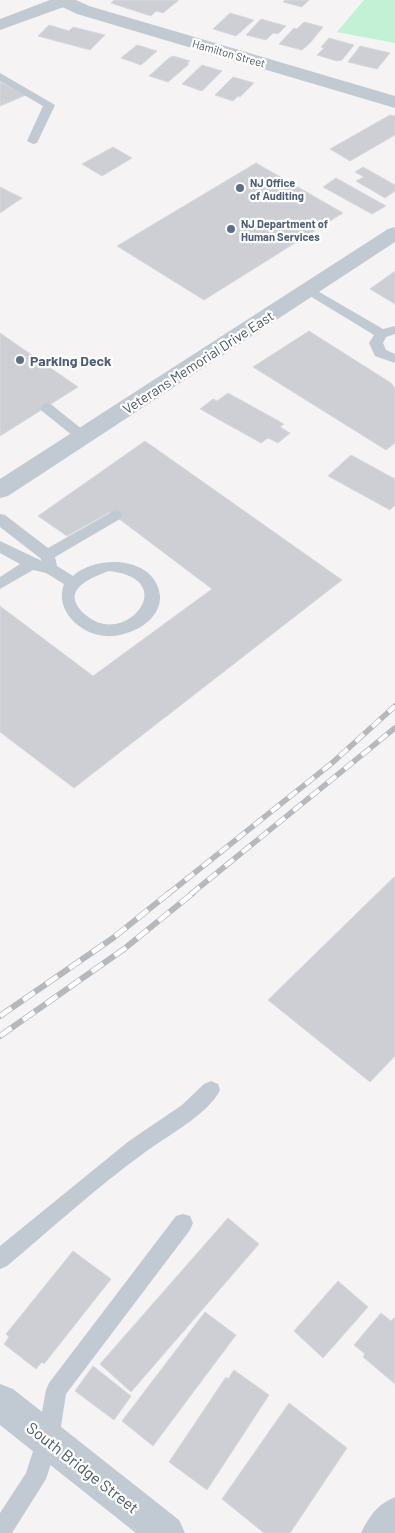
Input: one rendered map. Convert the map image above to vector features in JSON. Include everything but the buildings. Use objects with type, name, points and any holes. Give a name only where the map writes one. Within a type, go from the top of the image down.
[{"type":"street","points":[[2,21],[65,1]]},
{"type":"street","name":"Hamilton Street","points":[[65,1],[82,10],[395,102]]},
{"type":"street","name":"Veterans Memorial Drive East","points":[[0,490],[395,233]]},
{"type":"street","name":"South Bridge Street","points":[[0,1402],[166,1533]]},
{"type":"street","points":[[380,1533],[395,1515]]},
{"type":"lane","points":[[0,76],[49,105],[33,141]]},
{"type":"lane","points":[[309,290],[381,334]]},
{"type":"lane","points":[[395,330],[381,334],[377,338],[377,348],[386,356],[395,359]]},
{"type":"lane","points":[[47,408],[83,437]]},
{"type":"lane","points":[[0,584],[31,564],[49,562],[115,515]]},
{"type":"lane","points":[[0,519],[73,583]]},
{"type":"lane","points":[[0,546],[31,564]]},
{"type":"lane","points":[[109,566],[123,567],[136,572],[146,579],[152,589],[153,599],[150,610],[142,619],[130,626],[103,630],[90,627],[79,621],[71,612],[67,602],[68,592],[73,583],[82,574],[94,569],[109,566]]},
{"type":"lane","points":[[0,1259],[136,1147],[189,1111],[211,1090]]},
{"type":"lane","points":[[0,1532],[36,1479],[48,1439],[56,1390],[183,1224]]},
{"type":"green space","points":[[364,0],[395,0],[395,43],[337,32]]},
{"type":"railway","points":[[168,894],[332,763],[395,706]]},
{"type":"railway","points":[[191,894],[395,728]]},
{"type":"railway","points":[[0,1016],[113,938],[169,893]]},
{"type":"railway","points":[[0,1036],[124,949],[193,893]]},
{"type":"place","name":"NJ Office of Auditing","points":[[240,188]]},
{"type":"place","name":"NJ Department of Human Services","points":[[231,229]]},
{"type":"place","name":"Parking Deck","points":[[20,360]]}]
